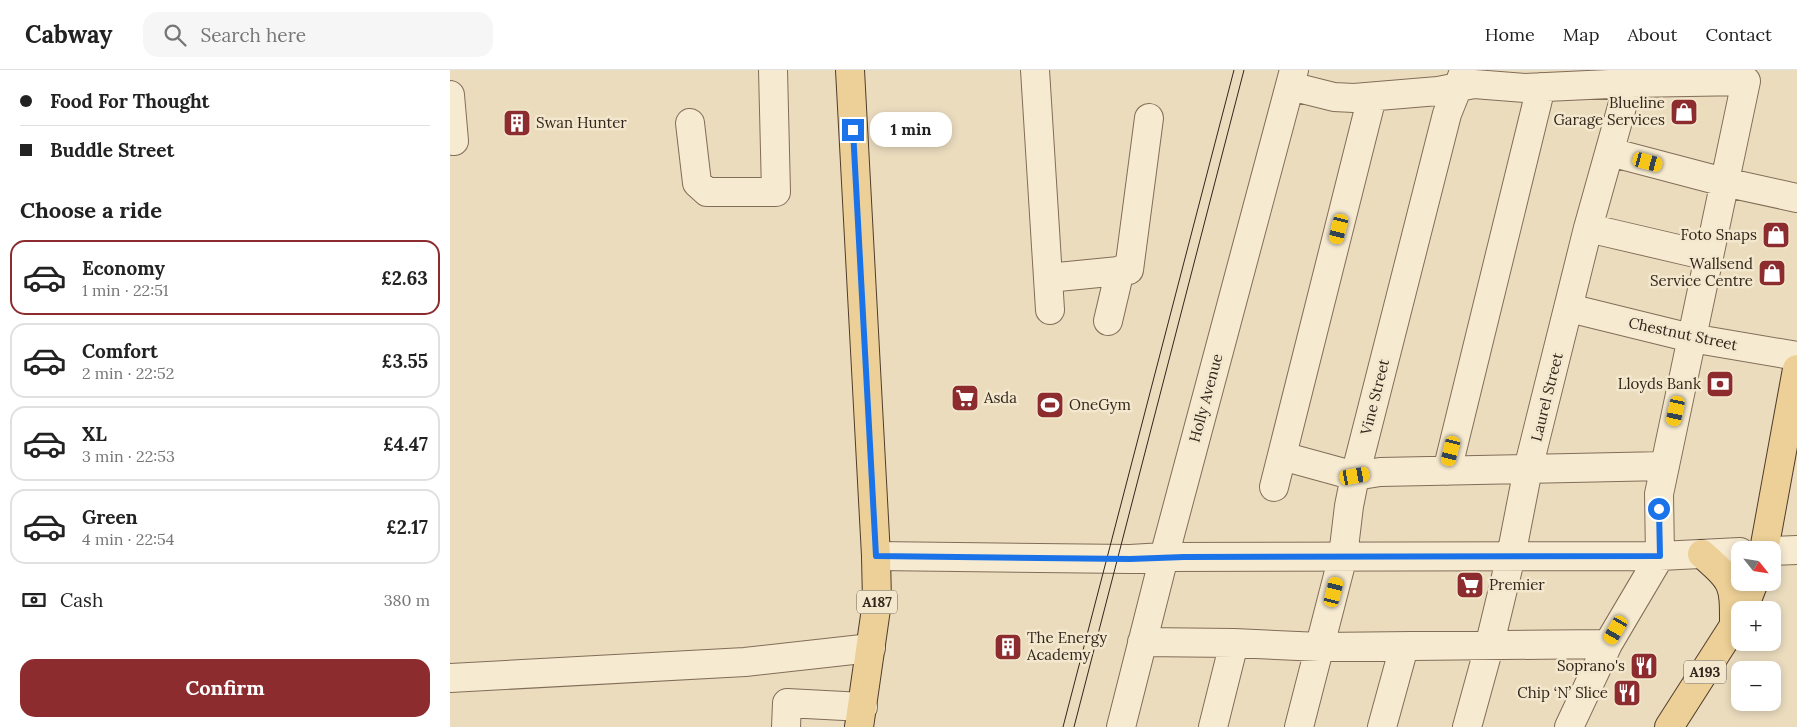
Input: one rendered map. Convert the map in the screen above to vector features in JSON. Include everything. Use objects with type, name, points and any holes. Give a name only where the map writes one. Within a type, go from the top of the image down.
[{"type":"main road","name":"A187","points":[[850,70],[877,602],[861,717]]},
{"type":"main road","points":[[1766,541],[1797,369]]},
{"type":"main road","points":[[1702,554],[1729,580],[1735,601]]},
{"type":"main road","name":"A193","points":[[1669,727],[1731,630]]},
{"type":"street","points":[[690,123],[697,183],[707,192],[776,192],[773,70]]},
{"type":"street","points":[[1035,70],[1050,310]]},
{"type":"street","points":[[1292,78],[1334,97],[1354,98],[1438,91],[1461,78],[1484,84],[1514,88],[1541,87],[1633,76],[1746,81],[1658,494],[1660,556],[1608,644],[1569,727]]},
{"type":"street","name":"Laurel Street","points":[[1467,727],[1489,647],[1511,556],[1528,468],[1588,228],[1633,76]]},
{"type":"street","name":"Holly Avenue","points":[[1121,727],[1164,557],[1292,78]]},
{"type":"street","name":"Vine Street","points":[[1299,727],[1343,556],[1355,476],[1447,114],[1461,78]]},
{"type":"street","points":[[1447,470],[1541,87]]},
{"type":"street","points":[[450,95],[454,141]]},
{"type":"street","points":[[1274,487],[1372,97]]},
{"type":"street","points":[[1048,278],[1129,270],[1149,118]]},
{"type":"street","points":[[1610,152],[1724,182],[1797,198]]},
{"type":"street","points":[[1588,228],[1708,256]]},
{"type":"street","points":[[1108,321],[1120,270]]},
{"type":"street","name":"Chestnut Street","points":[[1569,308],[1691,338],[1797,356]]},
{"type":"street","points":[[1282,456],[1355,476],[1380,472],[1664,466]]},
{"type":"street","points":[[1781,551],[1797,550]]},
{"type":"street","points":[[876,556],[1130,559],[1164,557],[1660,556],[1731,552]]},
{"type":"street","points":[[1142,642],[1234,643],[1320,647],[1489,647],[1608,644]]},
{"type":"street","points":[[1212,727],[1234,643]]},
{"type":"street","points":[[1382,727],[1404,647]]},
{"type":"street","points":[[450,678],[745,662],[871,648]]},
{"type":"street","points":[[786,727],[787,702],[861,717]]},
{"type":"tram line","points":[[1063,727],[1234,70]]},
{"type":"tram line","points":[[1074,727],[1244,70]]},
{"type":"place","name":"Blueline Garage Services","points":[[1684,112]]},
{"type":"place","name":"Swan Hunter","points":[[517,123]]},
{"type":"place","name":"Foto Snaps","points":[[1776,235]]},
{"type":"place","name":"Wallsend Service Centre","points":[[1772,273]]},
{"type":"place","name":"Lloyds Bank","points":[[1720,384]]},
{"type":"place","name":"Asda","points":[[965,398]]},
{"type":"place","name":"OneGym","points":[[1050,405]]},
{"type":"place","name":"Premier","points":[[1470,585]]},
{"type":"place","name":"The Energy Academy","points":[[1008,647]]},
{"type":"place","name":"Soprano's","points":[[1644,666]]},
{"type":"place","name":"Chip ‘N’ Slice","points":[[1627,693]]},
{"type":"route","points":[[853,130],[876,556],[1130,559],[1164,557],[1660,556],[1659,509]]}]
